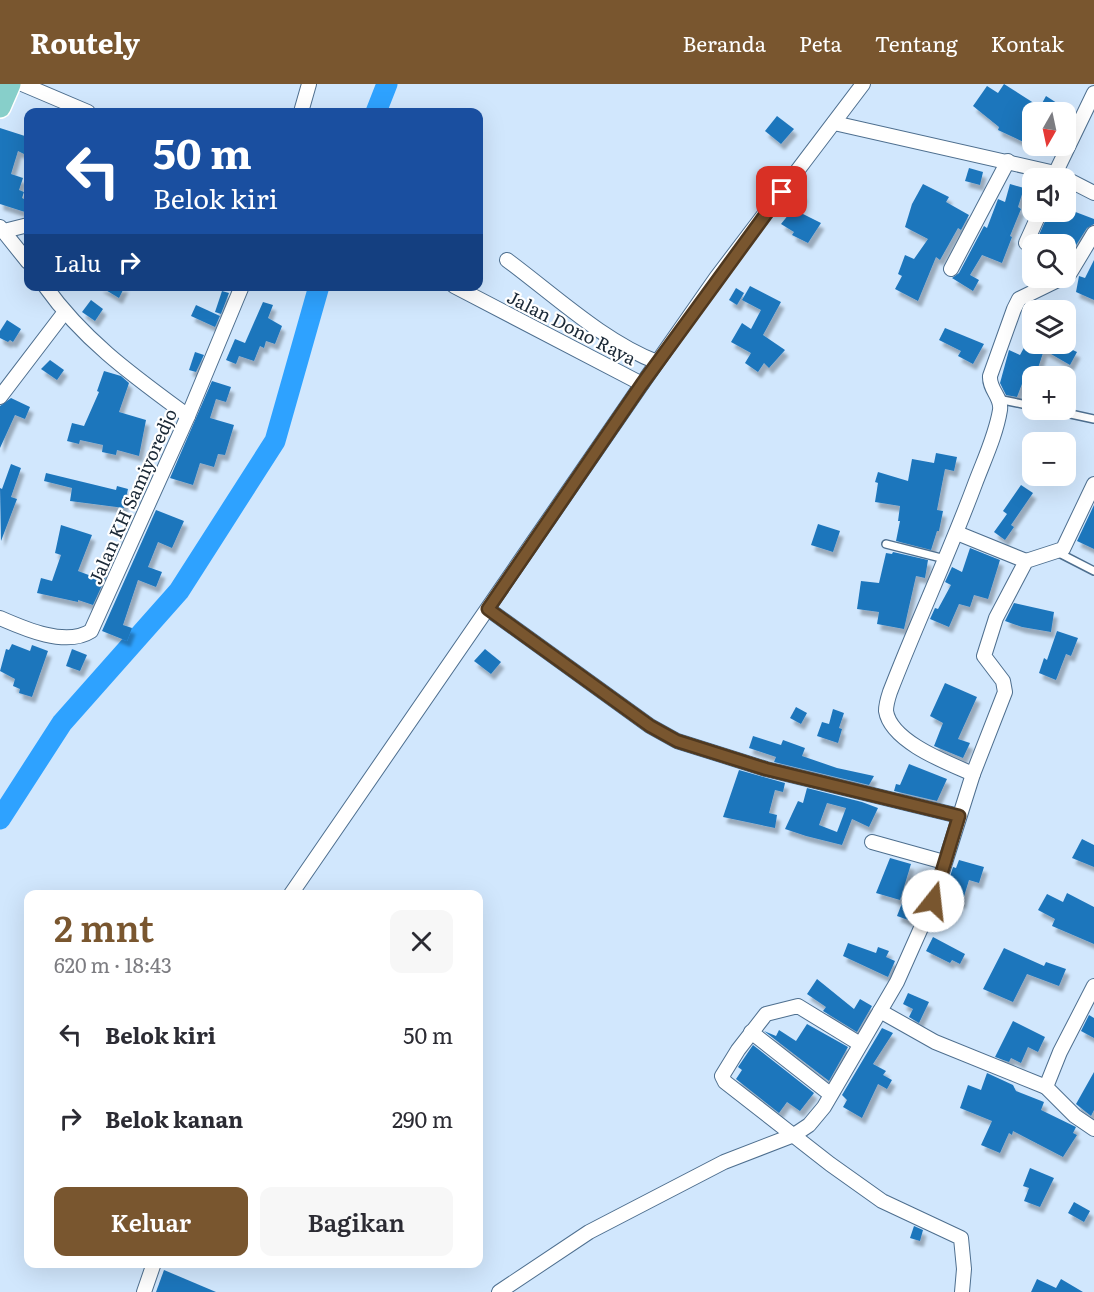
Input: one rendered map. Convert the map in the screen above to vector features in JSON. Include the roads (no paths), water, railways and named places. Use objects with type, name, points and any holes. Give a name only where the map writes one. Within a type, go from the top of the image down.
[{"type":"main road","points":[[0,107],[10,84]]},
{"type":"street","points":[[22,84],[79,108]]},
{"type":"street","points":[[302,108],[309,84]]},
{"type":"street","points":[[294,890],[716,278],[862,84]]},
{"type":"street","points":[[1058,168],[1094,93]]},
{"type":"street","points":[[834,123],[921,145],[1008,161],[1029,168]]},
{"type":"street","points":[[951,269],[1008,161]]},
{"type":"street","points":[[1076,185],[1094,193]]},
{"type":"street","points":[[24,226],[2,229],[24,257]]},
{"type":"street","points":[[1076,263],[1094,233]]},
{"type":"street","points":[[507,260],[606,334],[640,356],[657,362]]},
{"type":"street","points":[[973,774],[925,752],[896,730],[886,708],[915,627],[957,533],[989,446],[1000,408],[998,399],[990,388],[990,376],[1019,299],[1041,288]]},
{"type":"street","points":[[49,291],[64,313],[102,352],[188,416]]},
{"type":"street","name":"Jalan KH Samiyoredjo","points":[[0,618],[57,636],[73,638],[91,631],[188,416],[240,291]]},
{"type":"street","name":"Jalan Dono Raya","points":[[464,291],[642,384]]},
{"type":"street","points":[[0,397],[64,313]]},
{"type":"street","points":[[957,533],[1026,561],[1057,552],[1066,543],[1094,484]]},
{"type":"street","points":[[499,1292],[589,1232],[724,1162],[794,1135],[809,1125],[824,1107],[897,982],[928,911],[973,774],[1005,692],[1003,681],[985,660],[985,649],[996,618],[1026,561]]},
{"type":"street","points":[[488,609],[650,726],[677,741],[766,769],[959,816]]},
{"type":"street","points":[[872,842],[944,862]]},
{"type":"street","points":[[1046,1087],[1060,1052],[1094,986]]},
{"type":"street","points":[[860,1044],[798,1006],[766,1014],[751,1032],[722,1076],[725,1082],[882,1201],[961,1238],[964,1269],[962,1292]]},
{"type":"street","points":[[880,1011],[935,1042],[1046,1087],[1075,1116],[1094,1129]]},
{"type":"street","points":[[751,1032],[830,1094]]},
{"type":"street","points":[[144,1292],[152,1268]]},
{"type":"lane","points":[[998,399],[1022,404]]},
{"type":"lane","points":[[1076,415],[1094,419]]},
{"type":"lane","points":[[886,544],[945,559]]},
{"type":"lane","points":[[1057,552],[1094,571]]},
{"type":"waterway","points":[[378,108],[387,84]]},
{"type":"waterway","points":[[0,819],[62,723],[179,591],[275,441],[318,291]]}]
